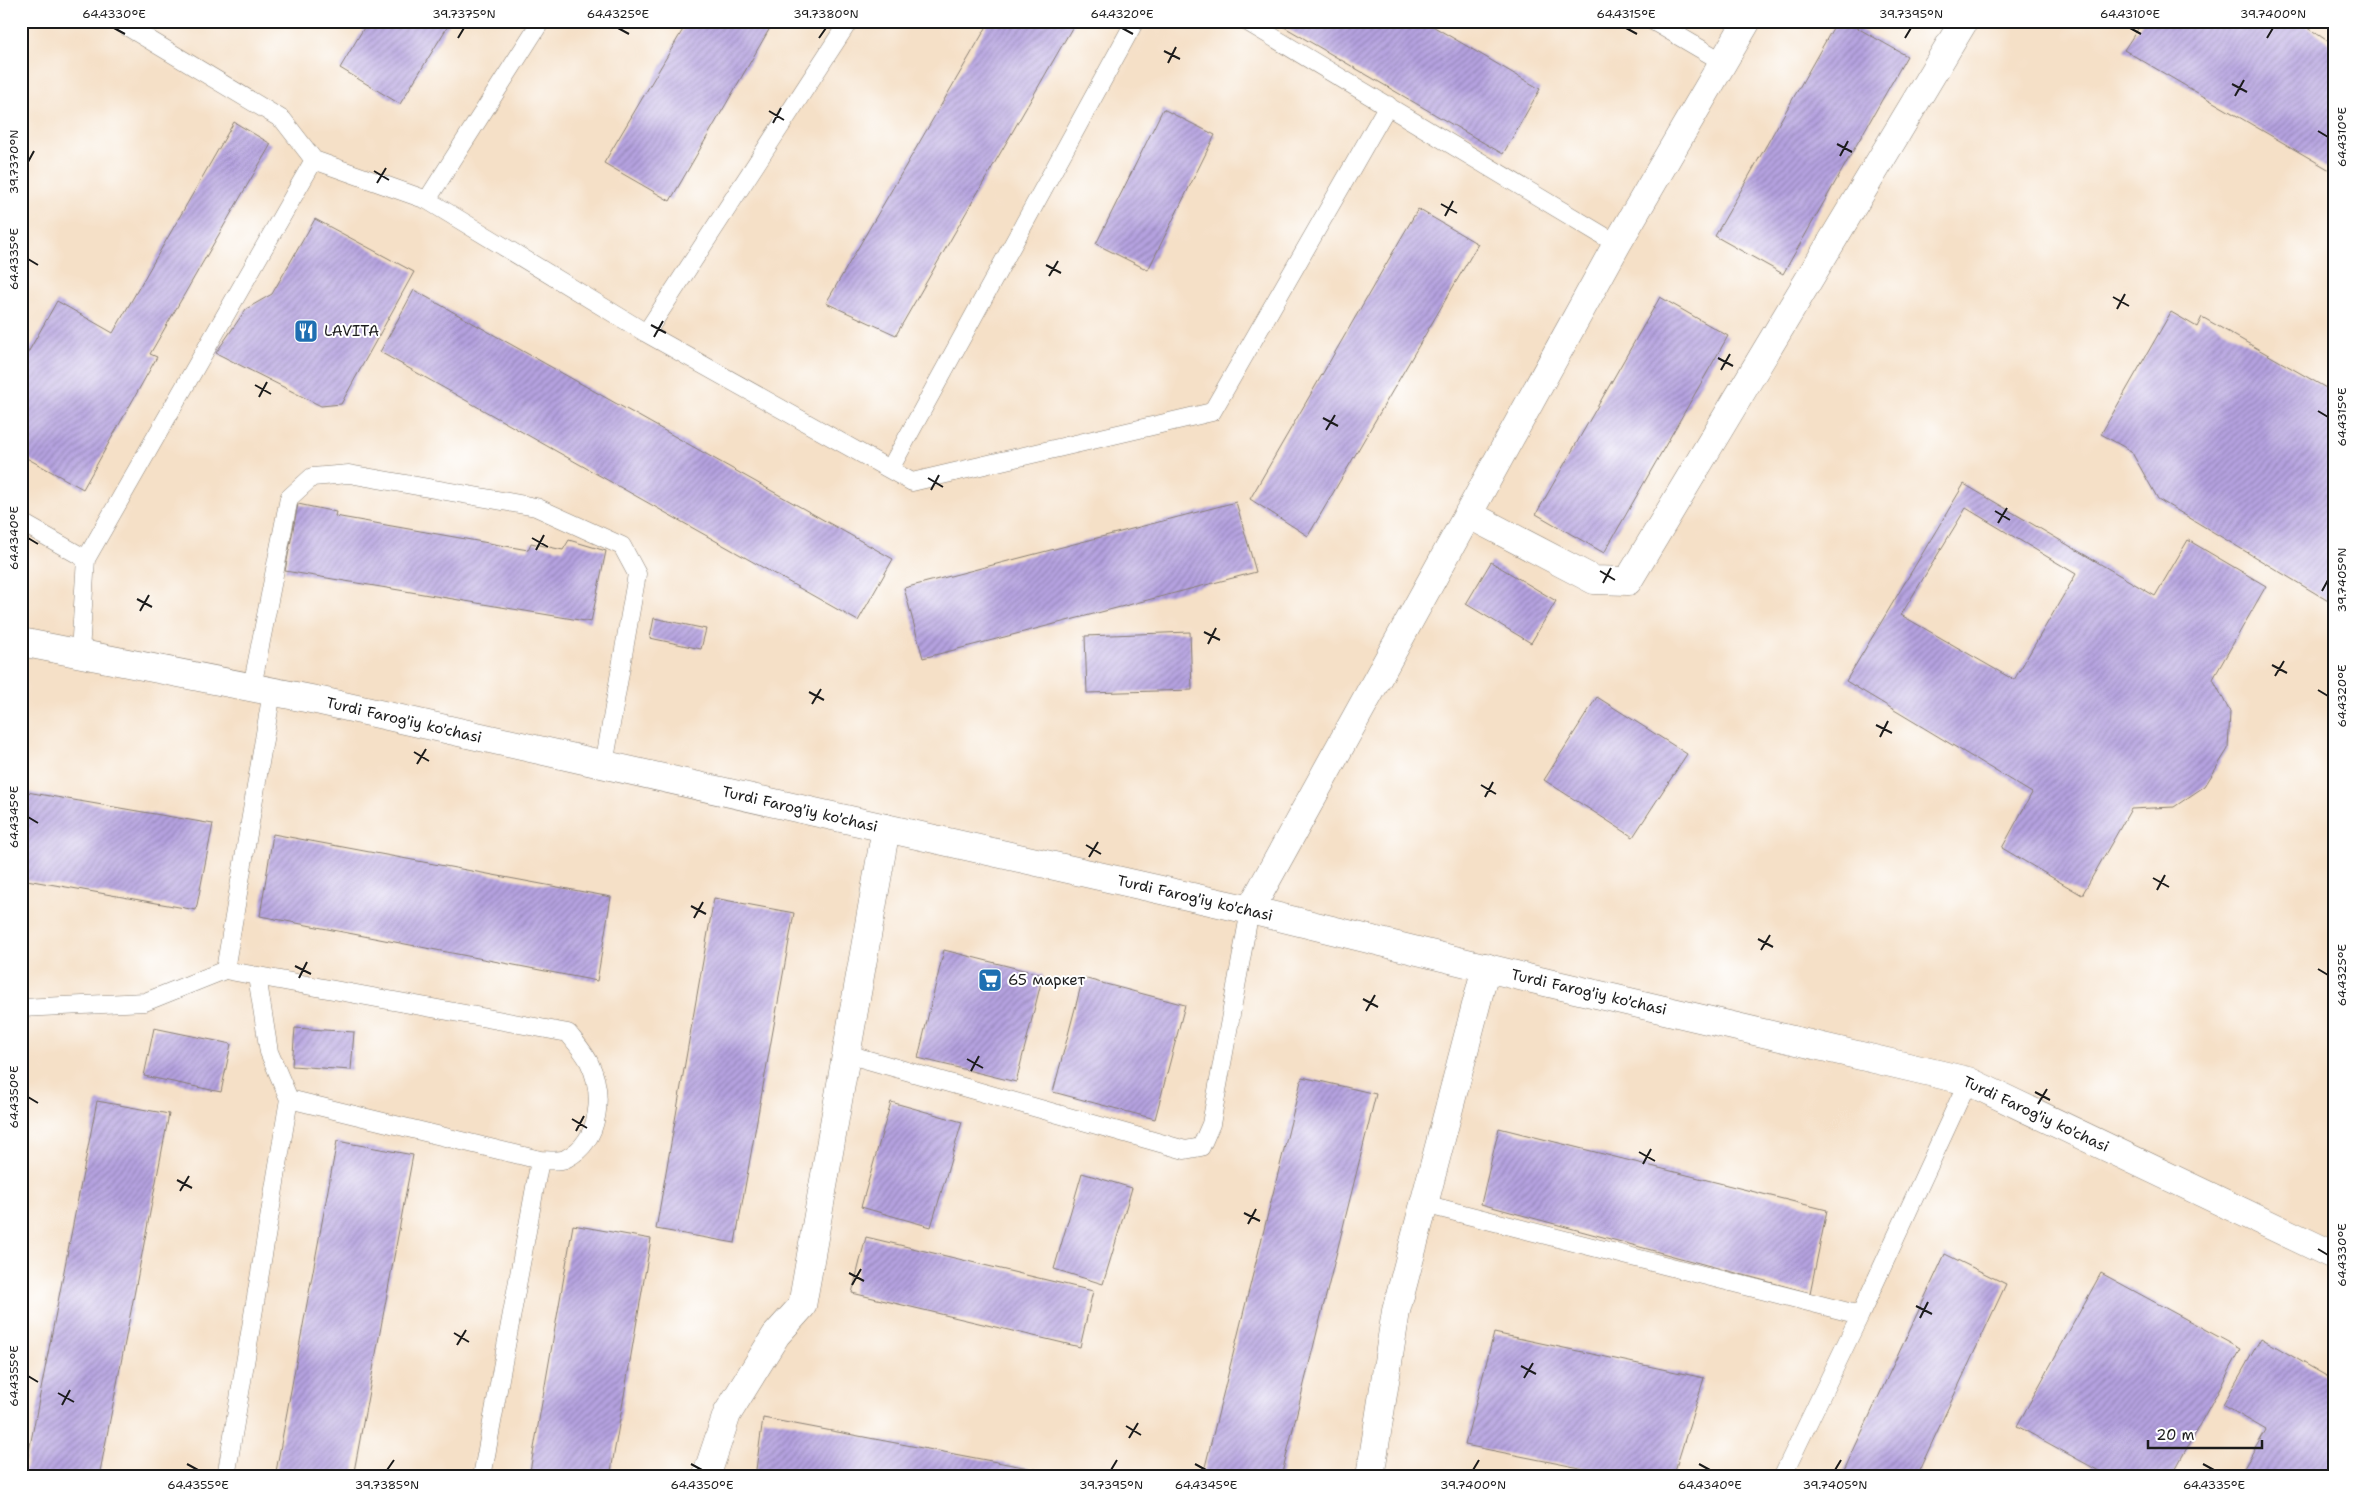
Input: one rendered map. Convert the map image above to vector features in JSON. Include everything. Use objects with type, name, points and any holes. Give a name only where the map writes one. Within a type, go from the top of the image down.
[{"type":"street","points":[[1250,910],[1617,244],[1747,21]]},
{"type":"street","points":[[1468,514],[1594,580],[1628,581],[1964,21]]},
{"type":"street","name":"Turdi Farog'iy ko'chasi","points":[[21,642],[262,689],[1250,910],[1486,968],[1968,1081],[2335,1256]]},
{"type":"street","points":[[706,1477],[727,1414],[776,1335],[802,1306],[886,828]]},
{"type":"street","points":[[1370,1477],[1396,1311],[1486,968]]},
{"type":"lane","points":[[118,21],[283,120],[314,160],[427,200],[646,333],[912,482],[1212,412],[1388,105]]},
{"type":"lane","points":[[427,200],[541,21]]},
{"type":"lane","points":[[646,333],[849,21]]},
{"type":"lane","points":[[890,469],[1135,21]]},
{"type":"lane","points":[[1246,21],[1617,244]]},
{"type":"lane","points":[[1653,21],[1724,62]]},
{"type":"lane","points":[[80,652],[86,559],[314,160]]},
{"type":"lane","points":[[225,970],[289,498],[312,477],[349,474],[536,507],[622,546],[637,574],[604,765]]},
{"type":"lane","points":[[21,522],[86,559]]},
{"type":"lane","points":[[847,1054],[1185,1150],[1201,1147],[1211,1124],[1250,910]]},
{"type":"lane","points":[[21,1008],[145,1002],[225,970],[568,1033],[589,1062],[599,1096],[595,1122],[584,1144],[566,1159],[540,1160],[289,1099]]},
{"type":"lane","points":[[226,1477],[289,1099],[269,1052],[256,976]]},
{"type":"lane","points":[[1782,1477],[1860,1315],[1968,1081]]},
{"type":"lane","points":[[482,1477],[540,1160]]},
{"type":"lane","points":[[1424,1204],[1860,1315]]},
{"type":"building","points":[[368,21],[451,21],[400,104],[340,68]]},
{"type":"building","points":[[688,21],[774,21],[670,201],[604,163]]},
{"type":"building","points":[[990,21],[1076,21],[896,335],[826,303]]},
{"type":"building","points":[[1274,21],[1424,21],[1540,89],[1503,154]]},
{"type":"building","points":[[1837,21],[1845,21],[1907,56],[1783,274],[1715,236]]},
{"type":"building","points":[[2143,21],[2298,21],[2335,46],[2335,173],[2124,50]]},
{"type":"building","points":[[1163,109],[1215,135],[1148,270],[1096,244]]},
{"type":"building","points":[[234,122],[271,144],[150,354],[157,357],[83,489],[21,455],[21,365],[57,301],[113,333]]},
{"type":"building","points":[[1418,209],[1478,244],[1308,536],[1250,499]]},
{"type":"building","name":"LAVITA","points":[[315,219],[414,272],[341,404],[321,406],[216,353],[246,309],[272,294]]},
{"type":"building","points":[[414,290],[893,559],[858,621],[380,352]]},
{"type":"building","points":[[1660,297],[1728,336],[1604,553],[1536,514]]},
{"type":"building","points":[[2171,312],[2197,327],[2202,317],[2335,393],[2335,605],[2158,499],[2131,451],[2101,434]]},
{"type":"building","points":[[21,327],[27,330],[21,342]]},
{"type":"building","points":[[1964,484],[2155,596],[2188,540],[2266,586],[2213,679],[2230,712],[2228,749],[2205,786],[2174,807],[2131,809],[2082,895],[2002,848],[2032,793],[1846,681]],"holes":[[[1966,508],[2076,574],[2014,680],[1901,615]]]},
{"type":"building","points":[[1236,502],[1256,572],[923,658],[904,588]]},
{"type":"building","points":[[298,504],[336,512],[335,516],[528,550],[531,543],[563,550],[569,540],[606,551],[591,622],[285,571]]},
{"type":"building","points":[[1491,562],[1556,601],[1531,643],[1466,604]]},
{"type":"building","points":[[654,618],[706,629],[701,649],[650,638]]},
{"type":"building","points":[[1190,632],[1192,690],[1087,693],[1085,636]]},
{"type":"building","points":[[1597,697],[1687,754],[1633,837],[1544,780]]},
{"type":"building","points":[[21,791],[213,824],[196,910],[21,879]]},
{"type":"building","points":[[273,834],[611,897],[597,981],[260,916]]},
{"type":"building","points":[[714,898],[794,913],[735,1243],[656,1229]]},
{"type":"building","points":[[944,950],[1043,975],[1016,1082],[918,1058]]},
{"type":"building","points":[[1083,978],[1185,1005],[1155,1119],[1053,1092]]},
{"type":"building","points":[[154,1028],[231,1044],[221,1092],[144,1076]]},
{"type":"building","points":[[295,1028],[354,1032],[351,1070],[292,1066]]},
{"type":"building","points":[[1302,1077],[1376,1094],[1281,1477],[1212,1477],[1203,1475]]},
{"type":"building","points":[[97,1101],[169,1114],[99,1477],[24,1477]]},
{"type":"building","points":[[891,1102],[962,1122],[931,1227],[861,1207]]},
{"type":"building","points":[[1499,1128],[1827,1210],[1810,1293],[1481,1204]]},
{"type":"building","points":[[337,1141],[413,1155],[353,1477],[275,1477]]},
{"type":"building","points":[[1082,1173],[1132,1188],[1103,1284],[1054,1269]]},
{"type":"building","points":[[573,1225],[651,1239],[610,1477],[529,1477]]},
{"type":"building","points":[[866,1237],[1093,1291],[1080,1347],[852,1293]]},
{"type":"building","points":[[1945,1254],[2006,1284],[1916,1477],[1841,1477]]},
{"type":"building","points":[[2101,1273],[2241,1349],[2171,1477],[2110,1477],[2017,1426]]},
{"type":"building","points":[[1494,1333],[1704,1378],[1673,1477],[1625,1477],[1465,1445]]},
{"type":"building","points":[[2261,1338],[2335,1381],[2335,1477],[2238,1477],[2266,1430],[2223,1405]]},
{"type":"building","points":[[763,1418],[1071,1476],[1071,1477],[755,1477]]},
{"type":"place","name":"LAVITA","points":[[306,331]]},
{"type":"place","name":"65 маркет","points":[[990,980]]}]
